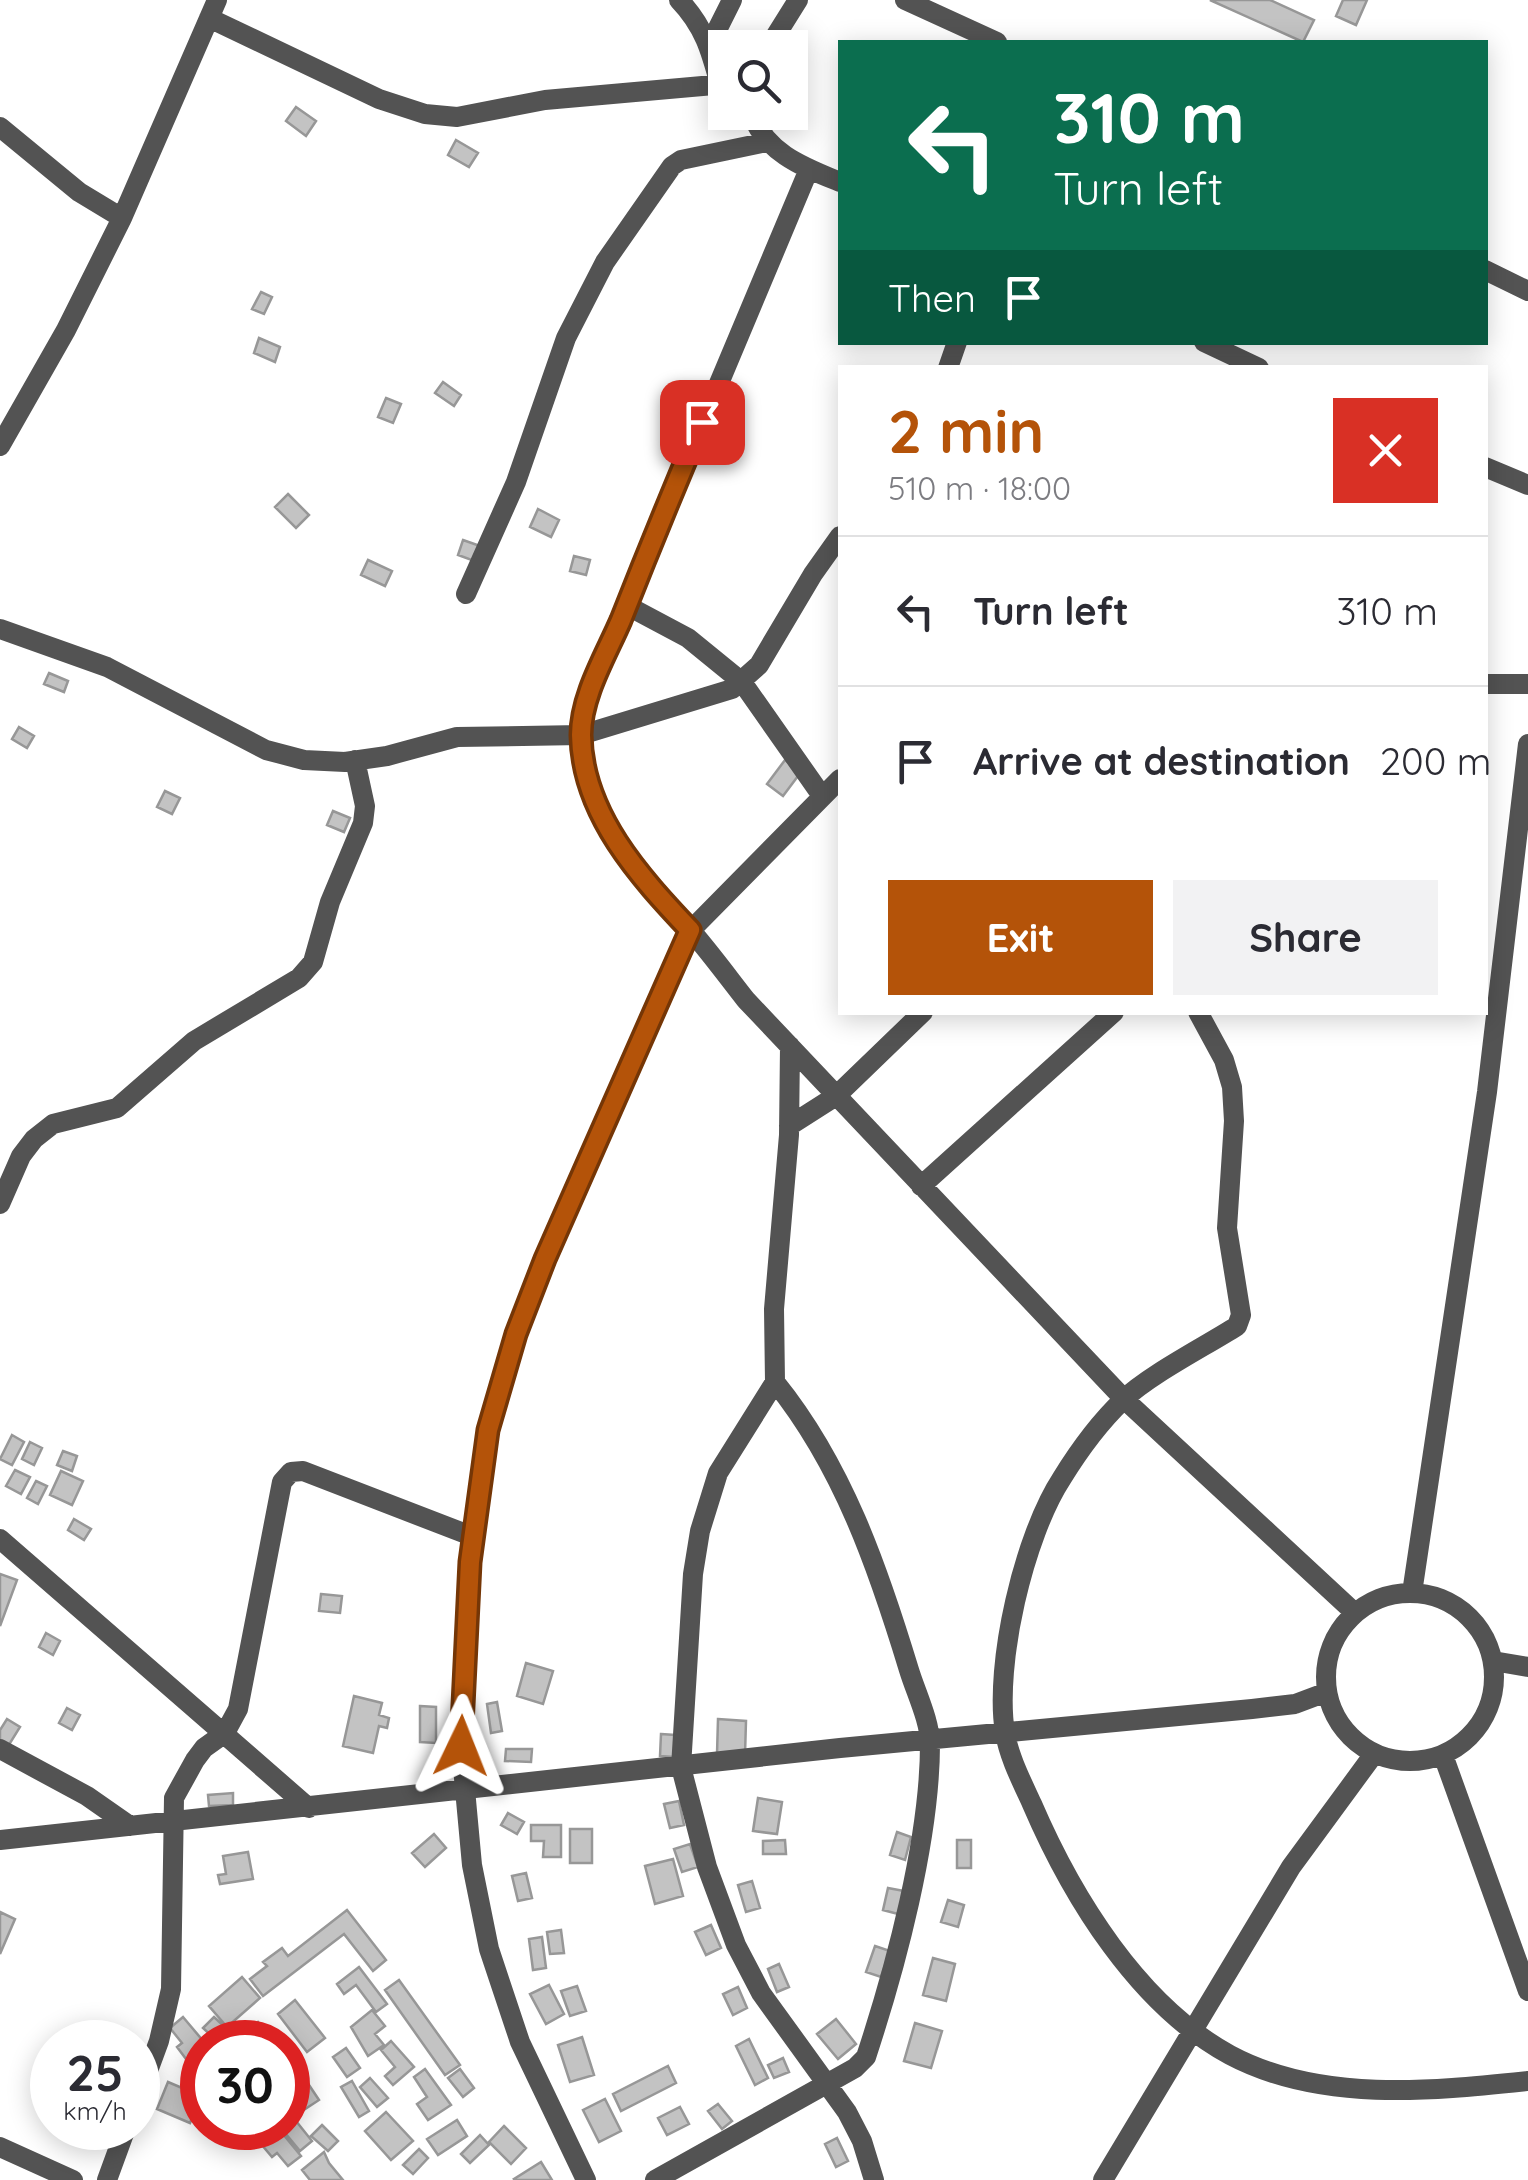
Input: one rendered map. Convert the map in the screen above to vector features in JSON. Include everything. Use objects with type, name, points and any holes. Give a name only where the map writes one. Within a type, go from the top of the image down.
[{"type":"street","points":[[680,0],[698,20],[708,40]]},
{"type":"street","points":[[717,30],[732,0]]},
{"type":"street","points":[[779,30],[798,0]]},
{"type":"street","points":[[905,0],[993,40]]},
{"type":"street","points":[[0,446],[66,330],[122,218],[213,9],[379,99],[424,114],[457,117],[545,100],[708,85]]},
{"type":"street","points":[[0,127],[79,192],[122,218]]},
{"type":"street","points":[[756,130],[767,142],[809,169],[838,181]]},
{"type":"street","points":[[466,594],[516,482],[566,338],[605,262],[672,166],[681,160],[767,142]]},
{"type":"street","points":[[809,169],[596,674],[581,735],[592,795],[609,832],[650,888],[836,1096],[1124,1399],[1356,1612]]},
{"type":"street","points":[[1488,271],[1528,291]]},
{"type":"street","points":[[1210,345],[1253,365]]},
{"type":"street","points":[[1488,468],[1521,483]]},
{"type":"street","points":[[1488,481],[1521,483]]},
{"type":"street","points":[[0,629],[107,667],[266,750],[304,760],[355,760],[457,737],[581,735],[732,689],[759,666],[812,574],[838,539]]},
{"type":"street","points":[[626,605],[688,638],[742,682],[822,796]]},
{"type":"street","points":[[1488,684],[1528,684]]},
{"type":"street","points":[[1412,1593],[1484,1112],[1528,744]]},
{"type":"street","points":[[0,1204],[22,1156],[53,1124],[117,1108],[194,1041],[298,978],[313,962],[330,902],[363,824],[365,806],[355,760]]},
{"type":"street","points":[[586,2180],[520,2042],[489,1949],[472,1865],[464,1790],[464,1670],[474,1538],[488,1430],[516,1334],[690,930],[838,781]]},
{"type":"street","points":[[1488,908],[1509,909]]},
{"type":"street","points":[[789,1126],[836,1096],[920,1015]]},
{"type":"street","points":[[921,1186],[1111,1015]]},
{"type":"street","points":[[1200,1015],[1224,1060],[1232,1087],[1234,1121],[1226,1228],[1241,1315],[1237,1326],[1124,1399],[1062,1478],[1041,1518],[1014,1608],[1006,1652],[1005,1733],[1021,1780],[1075,1894],[1125,1960],[1195,2032],[1232,2056],[1289,2076],[1343,2088],[1441,2090],[1528,2081]]},
{"type":"street","points":[[790,1046],[789,1126],[776,1254],[775,1382],[718,1473],[700,1531],[692,1574],[682,1767],[707,1867],[736,1945],[761,1992],[848,2112],[862,2140],[874,2180]]},
{"type":"street","points":[[655,2180],[825,2085],[866,2057],[881,2010],[918,1849],[930,1740],[877,1565],[818,1445],[775,1382]]},
{"type":"street","points":[[160,2037],[172,1989],[174,1798],[204,1748],[225,1732],[238,1709],[282,1482],[291,1472],[303,1471],[474,1538]]},
{"type":"street","points":[[0,1539],[309,1808]]},
{"type":"street","points":[[1412,1593],[1440,1598],[1464,1613],[1483,1634],[1493,1660],[1495,1680],[1485,1717],[1460,1746],[1444,1756],[1409,1761],[1374,1754],[1344,1728],[1326,1692],[1330,1648],[1356,1612],[1392,1595],[1412,1593]]},
{"type":"street","points":[[1493,1660],[1528,1667]]},
{"type":"street","points":[[0,1840],[1294,1704],[1326,1692]]},
{"type":"street","points":[[0,1749],[87,1796],[130,1826]]},
{"type":"street","points":[[1103,2180],[1195,2032],[1290,1867],[1374,1754]]},
{"type":"street","points":[[1444,1756],[1528,1991]]},
{"type":"street","points":[[0,2147],[73,2180]]},
{"type":"street","points":[[106,2180],[118,2150]]},
{"type":"building","points":[[1210,0],[1270,0],[1314,20],[1304,40]]},
{"type":"building","points":[[1343,0],[1367,0],[1356,25],[1336,16]]},
{"type":"building","points":[[296,107],[316,121],[306,136],[286,121]]},
{"type":"building","points":[[456,140],[478,153],[469,167],[448,155]]},
{"type":"building","points":[[261,292],[272,297],[264,314],[252,309]]},
{"type":"building","points":[[259,338],[280,347],[275,362],[254,353]]},
{"type":"building","points":[[443,382],[461,395],[454,406],[435,393]]},
{"type":"building","points":[[386,398],[401,404],[393,423],[378,417]]},
{"type":"building","points":[[288,494],[309,515],[296,528],[275,507]]},
{"type":"building","points":[[538,509],[559,520],[551,537],[530,527]]},
{"type":"building","points":[[463,540],[483,547],[477,562],[458,555]]},
{"type":"building","points":[[574,556],[590,560],[586,575],[570,571]]},
{"type":"building","points":[[368,560],[392,571],[385,586],[361,575]]},
{"type":"building","points":[[49,673],[68,681],[64,692],[44,684]]},
{"type":"building","points":[[19,727],[34,736],[27,748],[12,739]]},
{"type":"building","points":[[785,760],[801,772],[783,796],[767,784]]},
{"type":"building","points":[[165,791],[180,798],[172,814],[157,807]]},
{"type":"building","points":[[333,811],[350,818],[344,832],[327,825]]},
{"type":"building","points":[[12,1435],[24,1442],[12,1465],[0,1459]]},
{"type":"building","points":[[30,1442],[42,1448],[34,1465],[22,1459]]},
{"type":"building","points":[[63,1451],[77,1456],[72,1471],[57,1465]]},
{"type":"building","points":[[15,1470],[30,1477],[21,1494],[6,1486]]},
{"type":"building","points":[[61,1471],[83,1481],[72,1505],[50,1495]]},
{"type":"building","points":[[36,1481],[47,1486],[38,1504],[27,1498]]},
{"type":"building","points":[[74,1519],[91,1529],[84,1540],[68,1530]]},
{"type":"building","points":[[0,1574],[17,1580],[0,1626]]},
{"type":"building","points":[[321,1594],[342,1596],[340,1613],[319,1611]]},
{"type":"building","points":[[46,1633],[60,1641],[53,1655],[39,1647]]},
{"type":"building","points":[[526,1663],[553,1671],[543,1704],[517,1696]]},
{"type":"building","points":[[354,1696],[382,1703],[379,1715],[389,1718],[387,1728],[379,1726],[373,1753],[343,1746]]},
{"type":"building","points":[[497,1702],[502,1731],[491,1733],[487,1704]]},
{"type":"building","points":[[420,1706],[436,1707],[436,1743],[420,1742]]},
{"type":"building","points":[[67,1708],[80,1715],[72,1730],[59,1723]]},
{"type":"building","points":[[7,1719],[20,1727],[7,1748],[0,1743],[0,1730]]},
{"type":"building","points":[[718,1719],[746,1721],[745,1755],[717,1754]]},
{"type":"building","points":[[661,1734],[675,1735],[674,1757],[660,1756]]},
{"type":"building","points":[[506,1749],[532,1749],[531,1762],[505,1761]]},
{"type":"building","points":[[233,1793],[233,1805],[209,1806],[208,1795]]},
{"type":"building","points":[[758,1798],[782,1802],[777,1834],[753,1831]]},
{"type":"building","points":[[679,1801],[684,1825],[670,1828],[664,1804]]},
{"type":"building","points":[[508,1813],[524,1822],[517,1834],[501,1825]]},
{"type":"building","points":[[531,1825],[561,1825],[561,1857],[543,1857],[544,1841],[531,1841]]},
{"type":"building","points":[[570,1829],[592,1829],[592,1863],[570,1863]]},
{"type":"building","points":[[897,1832],[911,1837],[905,1860],[890,1855]]},
{"type":"building","points":[[434,1834],[446,1848],[425,1867],[412,1853]]},
{"type":"building","points":[[785,1840],[786,1854],[763,1854],[763,1841]]},
{"type":"building","points":[[957,1840],[971,1840],[971,1868],[957,1868]]},
{"type":"building","points":[[690,1844],[698,1867],[682,1872],[674,1849]]},
{"type":"building","points":[[248,1852],[253,1879],[220,1884],[218,1875],[226,1874],[223,1856]]},
{"type":"building","points":[[673,1859],[683,1896],[655,1904],[645,1866]]},
{"type":"building","points":[[526,1873],[532,1898],[518,1901],[512,1876]]},
{"type":"building","points":[[752,1881],[760,1908],[746,1912],[738,1885]]},
{"type":"building","points":[[888,1888],[904,1891],[898,1914],[883,1910]]},
{"type":"building","points":[[948,1900],[964,1905],[958,1927],[941,1922]]},
{"type":"building","points":[[347,1910],[386,1960],[373,1971],[344,1934],[263,1996],[250,1979],[267,1966],[263,1962],[282,1948],[288,1956]]},
{"type":"building","points":[[0,1912],[15,1919],[0,1954]]},
{"type":"building","points":[[711,1925],[721,1948],[706,1955],[695,1932]]},
{"type":"building","points":[[561,1930],[564,1953],[550,1954],[547,1932]]},
{"type":"building","points":[[542,1937],[546,1968],[533,1970],[529,1939]]},
{"type":"building","points":[[875,1946],[890,1951],[881,1977],[866,1972]]},
{"type":"building","points":[[933,1958],[955,1964],[946,2001],[923,1995]]},
{"type":"building","points":[[779,1964],[789,1987],[777,1992],[768,1969]]},
{"type":"building","points":[[359,1967],[387,2004],[376,2012],[356,1985],[344,1994],[337,1984]]},
{"type":"building","points":[[242,1977],[260,1998],[235,2020],[221,2020],[209,2006]]},
{"type":"building","points":[[399,1980],[460,2065],[445,2075],[385,1990]]},
{"type":"building","points":[[549,1985],[564,2014],[546,2024],[530,1994]]},
{"type":"building","points":[[577,1986],[586,2011],[570,2016],[561,1991]]},
{"type":"building","points":[[738,1987],[747,2008],[733,2015],[723,1994]]},
{"type":"building","points":[[295,2000],[325,2038],[310,2050],[310,2020],[283,2020],[278,2014]]},
{"type":"building","points":[[372,2010],[385,2026],[375,2034],[384,2045],[368,2056],[351,2027]]},
{"type":"building","points":[[183,2017],[186,2020],[180,2020],[180,2040],[170,2028]]},
{"type":"building","points":[[836,2019],[856,2044],[838,2059],[817,2034]]},
{"type":"building","points":[[915,2023],[942,2031],[931,2068],[904,2061]]},
{"type":"building","points":[[582,2037],[594,2075],[570,2082],[558,2045]]},
{"type":"building","points":[[749,2039],[768,2078],[755,2085],[736,2046]]},
{"type":"building","points":[[391,2041],[414,2067],[393,2085],[385,2076],[395,2067],[381,2050]]},
{"type":"building","points":[[346,2048],[360,2068],[347,2077],[333,2057]]},
{"type":"building","points":[[783,2058],[789,2072],[774,2078],[768,2065]]},
{"type":"building","points":[[668,2066],[676,2083],[621,2111],[613,2094]]},
{"type":"building","points":[[425,2069],[451,2105],[428,2120],[417,2104],[427,2097],[414,2077]]},
{"type":"building","points":[[460,2069],[474,2088],[463,2097],[448,2078]]},
{"type":"building","points":[[370,2078],[388,2098],[377,2107],[360,2087]]},
{"type":"building","points":[[352,2081],[369,2111],[359,2117],[341,2087]]},
{"type":"building","points":[[168,2082],[180,2087],[180,2119],[160,2110]]},
{"type":"building","points":[[310,2086],[319,2100],[310,2106]]},
{"type":"building","points":[[605,2099],[621,2131],[599,2142],[583,2110]]},
{"type":"building","points":[[718,2104],[732,2121],[722,2129],[708,2111]]},
{"type":"building","points":[[680,2107],[689,2124],[667,2135],[658,2118]]},
{"type":"building","points":[[386,2112],[413,2141],[391,2160],[365,2131]]},
{"type":"building","points":[[457,2120],[467,2136],[438,2155],[427,2139]]},
{"type":"building","points":[[322,2125],[338,2141],[328,2151],[311,2136]]},
{"type":"building","points":[[504,2126],[526,2148],[511,2164],[489,2142]]},
{"type":"building","points":[[480,2135],[489,2145],[470,2163],[461,2154]]},
{"type":"building","points":[[837,2138],[848,2161],[836,2167],[825,2144]]},
{"type":"building","points":[[419,2149],[428,2158],[413,2174],[403,2165]]},
{"type":"building","points":[[266,2150],[296,2150],[301,2156],[288,2166],[277,2153],[272,2157]]},
{"type":"building","points":[[324,2152],[343,2180],[310,2180],[302,2170]]},
{"type":"building","points":[[541,2162],[552,2180],[514,2179]]},
{"type":"route","points":[[461,1746],[470,1562],[488,1430],[516,1334],[545,1259],[690,930],[650,888],[609,832],[592,795],[581,735],[596,674],[702,422]]}]
